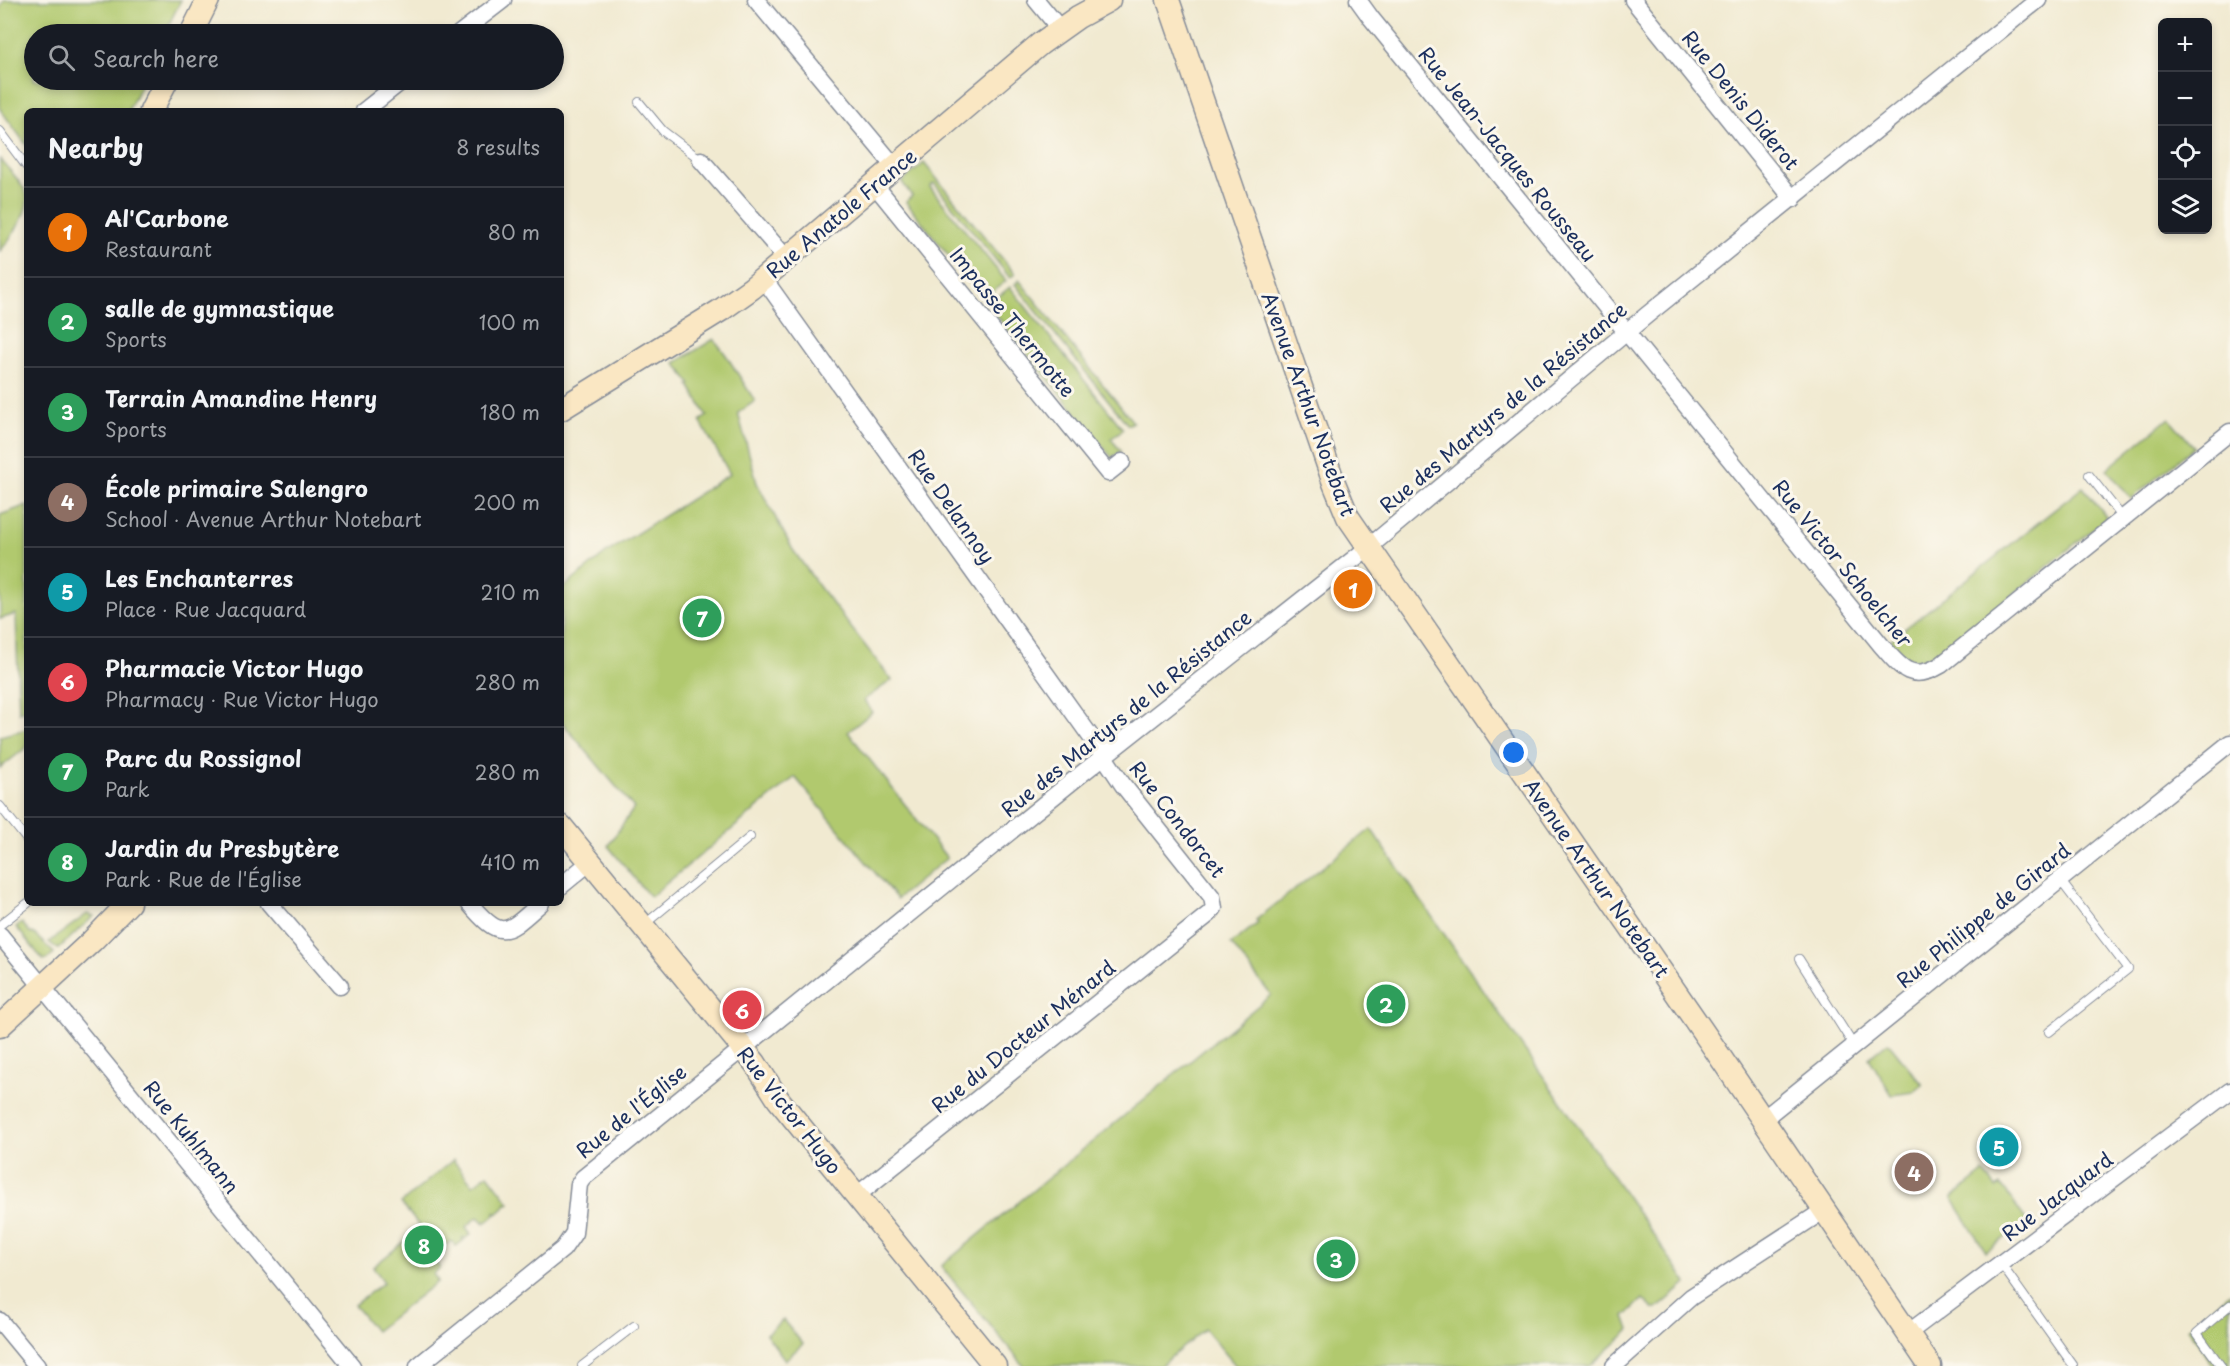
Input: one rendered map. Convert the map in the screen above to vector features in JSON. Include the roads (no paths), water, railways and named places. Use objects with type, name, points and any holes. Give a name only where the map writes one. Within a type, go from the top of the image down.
[{"type":"street","points":[[196,24],[208,0]]},
{"type":"street","points":[[472,24],[503,0]]},
{"type":"street","points":[[756,0],[895,167]]},
{"type":"street","points":[[1036,0],[1060,29]]},
{"type":"street","name":"Rue Anatole France","points":[[564,407],[721,310],[764,279],[1060,29],[1108,0]]},
{"type":"street","name":"Avenue Arthur Notebart","points":[[1168,0],[1334,483],[1348,517],[1930,1366]]},
{"type":"street","name":"Rue Jean-Jacques Rousseau","points":[[1358,0],[1627,332]]},
{"type":"street","name":"Rue Denis Diderot","points":[[1633,0],[1793,199]]},
{"type":"street","name":"Rue des Martyrs de la Résistance","points":[[742,1048],[1368,547],[1627,332],[2038,0]]},
{"type":"street","points":[[153,108],[162,90]]},
{"type":"street","points":[[164,108],[170,90]]},
{"type":"street","points":[[368,108],[390,90]]},
{"type":"street","points":[[701,160],[787,259]]},
{"type":"street","name":"Impasse Thermotte","points":[[874,184],[1108,473],[1122,462]]},
{"type":"street","name":"Rue Delannoy","points":[[764,279],[1105,758]]},
{"type":"street","name":"Rue Victor Schoelcher","points":[[1627,332],[1881,645],[1901,667],[1909,672],[1926,672],[1941,664],[2230,432]]},
{"type":"street","name":"Rue Philippe de Girard","points":[[1762,1120],[2230,743]]},
{"type":"street","name":"Rue Condorcet","points":[[1105,758],[1123,785],[1212,897],[1214,908]]},
{"type":"street","name":"Rue Victor Hugo","points":[[564,830],[755,1063],[778,1099],[995,1366]]},
{"type":"street","points":[[564,883],[590,862]]},
{"type":"street","points":[[0,1026],[44,988],[126,906]]},
{"type":"street","points":[[272,906],[340,986]]},
{"type":"street","points":[[472,906],[489,926],[498,930],[506,930],[516,925],[538,906]]},
{"type":"street","name":"Rue du Docteur Ménard","points":[[856,1196],[1214,908]]},
{"type":"street","name":"Rue Kuhlmann","points":[[0,935],[351,1366]]},
{"type":"street","name":"Rue de l'Église","points":[[418,1366],[563,1249],[574,1233],[579,1184],[583,1178],[742,1048]]},
{"type":"street","name":"Rue Jacquard","points":[[1908,1333],[2230,1091]]},
{"type":"street","points":[[1614,1366],[1691,1297],[1823,1211]]},
{"type":"street","points":[[0,1321],[37,1366]]},
{"type":"lane","points":[[639,102],[663,130],[701,160]]},
{"type":"lane","points":[[0,131],[24,163]]},
{"type":"lane","points":[[2090,475],[2123,518]]},
{"type":"lane","points":[[0,806],[24,836]]},
{"type":"lane","points":[[642,927],[750,837]]},
{"type":"lane","points":[[2049,1032],[2128,969],[2060,880]]},
{"type":"lane","points":[[0,925],[24,906]]},
{"type":"lane","points":[[1800,959],[1854,1046]]},
{"type":"lane","points":[[2001,1264],[2073,1365]]},
{"type":"lane","points":[[2221,1366],[2197,1333],[2230,1305]]},
{"type":"lane","points":[[582,1366],[634,1326]]},
{"type":"place","name":"Al'Carbone","points":[[1353,589]]},
{"type":"place","name":"Parc du Rossignol","points":[[702,618]]},
{"type":"place","name":"salle de gymnastique","points":[[1386,1004]]},
{"type":"place","name":"Pharmacie Victor Hugo","points":[[742,1010]]},
{"type":"place","name":"Les Enchanterres","points":[[1999,1147]]},
{"type":"place","name":"École primaire Salengro","points":[[1914,1172]]},
{"type":"place","name":"Jardin du Presbytère","points":[[424,1245]]},
{"type":"place","name":"Terrain Amandine Henry","points":[[1336,1259]]}]
